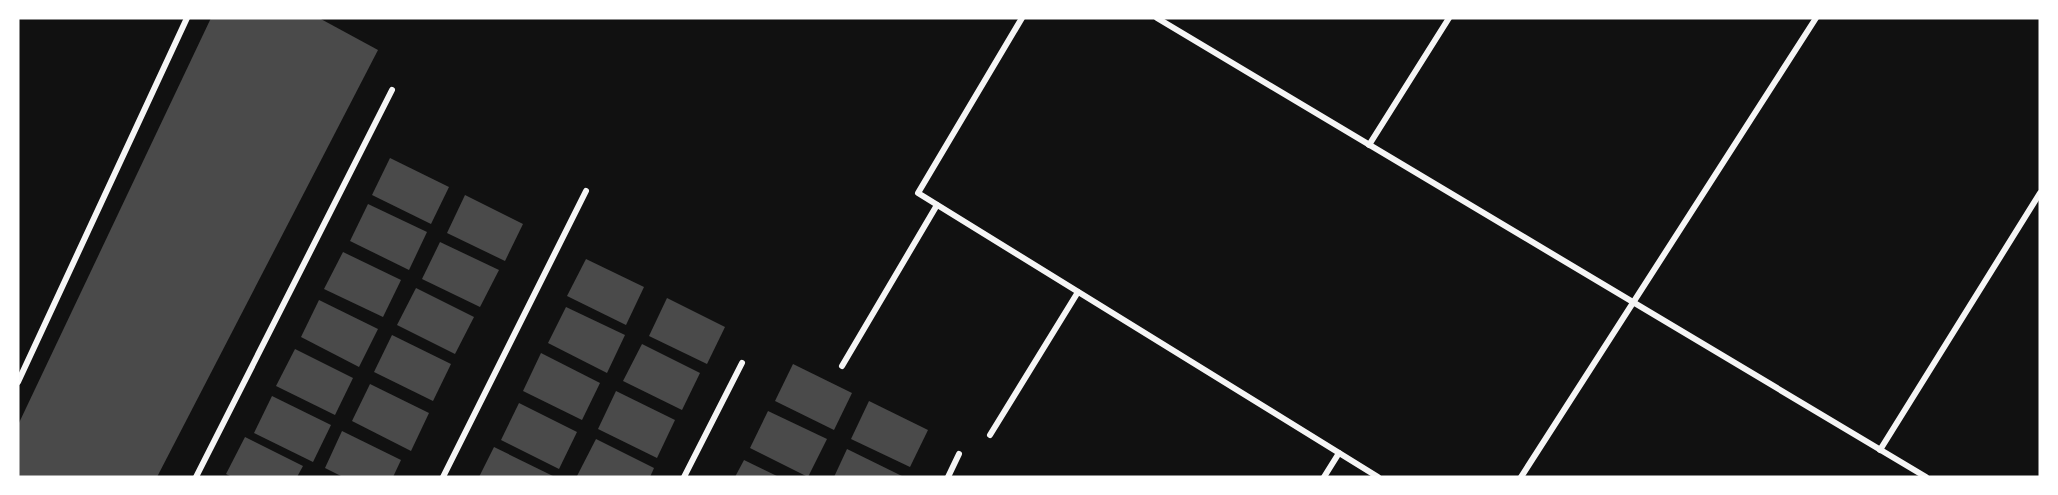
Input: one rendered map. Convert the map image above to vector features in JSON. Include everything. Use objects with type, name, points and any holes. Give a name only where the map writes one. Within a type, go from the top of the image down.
[{"type":"street","points":[[18,382],[187,18]]},
{"type":"street","points":[[1022,18],[918,193],[1377,477]]},
{"type":"street","points":[[1156,18],[1926,477]]},
{"type":"street","points":[[1369,145],[1449,18]]},
{"type":"street","points":[[1521,477],[1816,18]]},
{"type":"street","points":[[195,477],[392,90]]},
{"type":"street","points":[[444,477],[586,191]]},
{"type":"street","points":[[1880,450],[2040,194]]},
{"type":"street","points":[[842,366],[938,205]]},
{"type":"street","points":[[990,435],[1078,292]]},
{"type":"street","points":[[684,477],[742,363]]},
{"type":"street","points":[[1324,477],[1339,453]]},
{"type":"street","points":[[948,477],[959,454]]},
{"type":"building","points":[[211,18],[319,18],[378,50],[157,477],[18,477],[18,425]]},
{"type":"building","points":[[390,158],[449,187],[431,224],[372,195]]},
{"type":"building","points":[[465,195],[523,224],[505,261],[447,233]]},
{"type":"building","points":[[368,204],[427,232],[409,270],[350,241]]},
{"type":"building","points":[[440,242],[499,270],[480,307],[422,279]]},
{"type":"building","points":[[343,252],[401,280],[383,317],[324,289]]},
{"type":"building","points":[[586,259],[644,287],[626,325],[567,296]]},
{"type":"building","points":[[416,288],[474,317],[455,354],[397,325]]},
{"type":"building","points":[[667,298],[725,327],[707,364],[649,336]]},
{"type":"building","points":[[319,300],[378,329],[359,367],[301,337]]},
{"type":"building","points":[[566,307],[625,335],[607,373],[548,343]]},
{"type":"building","points":[[392,335],[451,364],[433,401],[374,372]]},
{"type":"building","points":[[642,344],[700,373],[682,410],[623,381]]},
{"type":"building","points":[[295,349],[353,378],[335,415],[276,386]]},
{"type":"building","points":[[541,353],[600,383],[582,420],[523,391]]},
{"type":"building","points":[[793,364],[852,393],[834,430],[775,401]]},
{"type":"building","points":[[370,384],[429,413],[411,451],[352,421]]},
{"type":"building","points":[[616,391],[675,420],[657,458],[598,429]]},
{"type":"building","points":[[272,396],[331,425],[313,462],[254,433]]},
{"type":"building","points":[[869,401],[928,430],[910,467],[851,439]]},
{"type":"building","points":[[519,403],[577,432],[559,469],[501,440]]},
{"type":"building","points":[[768,411],[827,439],[808,477],[750,448]]},
{"type":"building","points":[[342,431],[401,460],[393,477],[343,477],[325,468]]},
{"type":"building","points":[[245,437],[303,466],[297,477],[232,477],[226,474]]},
{"type":"building","points":[[596,439],[654,468],[650,477],[577,476]]},
{"type":"building","points":[[494,447],[555,477],[479,477]]},
{"type":"building","points":[[847,449],[904,477],[834,477]]},
{"type":"building","points":[[744,460],[779,477],[735,477]]}]
